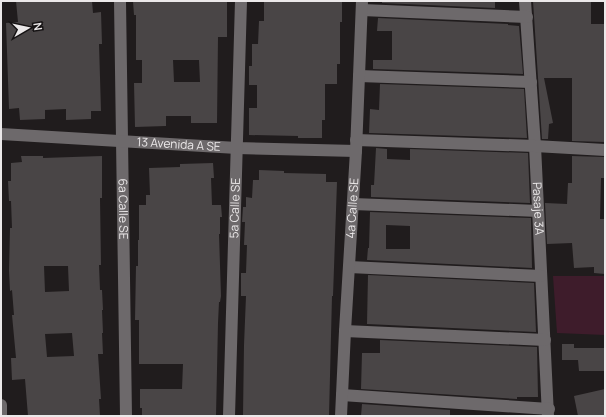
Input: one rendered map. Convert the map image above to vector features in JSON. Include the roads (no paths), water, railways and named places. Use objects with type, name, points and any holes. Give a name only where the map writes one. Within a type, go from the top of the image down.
[{"type":"street","name":"6a Calle SE","points":[[120,1],[126,416]]},
{"type":"street","name":"5a Calle SE","points":[[229,416],[241,1]]},
{"type":"street","name":"Pasaje 3A","points":[[525,1],[535,146],[548,412]]},
{"type":"street","points":[[362,6],[527,17]]},
{"type":"street","name":"4a Calle SE","points":[[341,416],[362,6]]},
{"type":"street","points":[[359,76],[531,82]]},
{"type":"street","name":"13 Avenida A SE","points":[[1,134],[237,148],[356,145],[535,146],[605,150]]},
{"type":"street","points":[[353,204],[538,211]]},
{"type":"street","points":[[349,267],[541,276]]},
{"type":"street","points":[[345,331],[545,340]]},
{"type":"street","points":[[342,395],[548,412]]},
{"type":"street","points":[[1,405],[1,416]]}]
